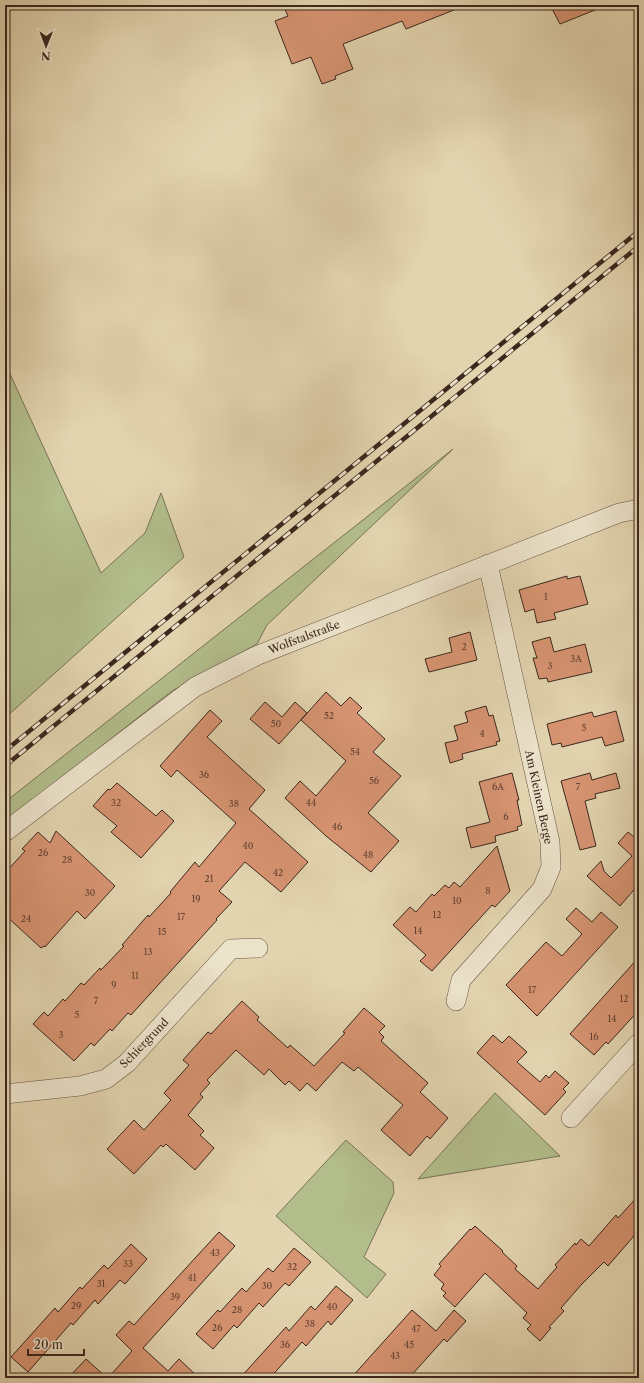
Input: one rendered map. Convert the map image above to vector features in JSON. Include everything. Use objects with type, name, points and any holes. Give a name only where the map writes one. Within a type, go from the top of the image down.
[{"type":"street","name":"Wolfstalstraße","points":[[5,832],[195,687],[256,656],[619,513],[639,509]]},
{"type":"street","name":"Am Kleinen Berge","points":[[456,1001],[461,980],[542,889],[551,867],[550,842],[488,564]]},
{"type":"street","name":"Schiergrund","points":[[5,1094],[80,1086],[106,1079],[127,1063],[231,949],[258,948]]},
{"type":"street","points":[[571,1118],[639,1043]]},
{"type":"green space","points":[[5,363],[101,573],[145,533],[161,493],[184,557],[5,718]]},
{"type":"green space","points":[[453,449],[267,625],[257,644],[172,691],[5,822],[5,802]]},
{"type":"green space","points":[[495,1093],[560,1156],[418,1179]]},
{"type":"green space","points":[[346,1140],[393,1182],[394,1193],[364,1257],[386,1274],[367,1298],[276,1216]]},
{"type":"building","points":[[283,5],[464,6],[406,29],[402,21],[343,44],[353,69],[335,76],[336,79],[322,84],[311,57],[292,64],[275,21],[288,16]]},
{"type":"building","points":[[550,5],[605,5],[605,6],[560,24]]},
{"type":"building","points":[[567,576],[567,579],[580,576],[588,604],[554,613],[556,619],[537,623],[534,609],[525,612],[519,590]]},
{"type":"building","points":[[470,632],[477,660],[429,672],[425,659],[452,652],[449,638]]},
{"type":"building","points":[[550,637],[554,652],[585,644],[592,672],[548,682],[547,678],[539,679],[533,658],[537,658],[532,642]]},
{"type":"building","points":[[326,692],[341,706],[350,697],[362,708],[357,713],[385,739],[373,752],[401,776],[368,813],[399,841],[371,872],[326,836],[285,798],[300,781],[316,796],[346,761],[301,720]]},
{"type":"building","points":[[265,702],[282,717],[295,702],[307,713],[279,744],[250,719]]},
{"type":"building","points":[[486,706],[489,716],[493,715],[500,741],[496,742],[497,745],[462,754],[463,759],[450,763],[445,743],[458,740],[454,726],[468,722],[465,712]]},
{"type":"building","points":[[210,710],[222,721],[207,737],[265,790],[249,809],[308,862],[281,892],[245,862],[219,891],[232,902],[216,919],[217,920],[131,1015],[128,1013],[112,1031],[110,1029],[94,1046],[91,1043],[74,1061],[33,1024],[44,1012],[48,1016],[63,999],[65,1001],[81,983],[84,985],[100,968],[101,970],[124,946],[122,945],[148,915],[149,917],[171,893],[170,892],[195,862],[199,867],[236,823],[177,770],[171,777],[160,766]]},
{"type":"building","points":[[616,711],[624,741],[605,746],[602,737],[562,747],[561,743],[552,745],[547,724],[592,712],[594,717]]},
{"type":"building","points":[[512,773],[519,800],[517,800],[522,825],[517,827],[518,830],[495,836],[496,842],[471,848],[466,828],[490,822],[479,782]]},
{"type":"building","points":[[590,773],[592,780],[616,773],[620,788],[595,794],[596,798],[585,801],[596,846],[580,850],[561,781]]},
{"type":"building","points":[[117,783],[156,816],[162,810],[174,821],[141,858],[111,832],[117,826],[93,806],[108,789],[110,790]]},
{"type":"building","points":[[56,831],[115,886],[85,919],[77,911],[45,947],[44,946],[41,948],[5,915],[5,873],[25,851],[22,849],[38,832],[50,843]]},
{"type":"building","points":[[628,832],[639,841],[639,884],[620,906],[587,876],[601,861],[604,871],[611,878],[632,856],[618,843]]},
{"type":"building","points":[[497,846],[510,891],[495,907],[492,905],[432,971],[420,961],[426,955],[393,925],[410,907],[416,912],[432,894],[434,896],[445,885],[449,888],[454,882],[460,887]]},
{"type":"building","points":[[576,908],[592,922],[601,912],[618,927],[537,1016],[506,985],[546,942],[562,956],[582,934],[566,919]]},
{"type":"building","points":[[639,957],[639,1010],[608,1044],[606,1042],[594,1055],[570,1034]]},
{"type":"building","points":[[242,1001],[259,1017],[257,1020],[288,1048],[290,1045],[314,1066],[345,1033],[343,1032],[364,1008],[385,1026],[379,1032],[384,1037],[381,1041],[428,1083],[420,1092],[448,1118],[430,1139],[427,1136],[410,1156],[381,1130],[403,1105],[358,1067],[354,1071],[342,1062],[316,1091],[307,1083],[300,1091],[289,1081],[285,1085],[269,1069],[264,1075],[236,1050],[207,1080],[210,1083],[200,1094],[203,1097],[188,1115],[204,1131],[200,1135],[214,1148],[195,1170],[166,1144],[163,1147],[161,1145],[134,1174],[107,1149],[134,1120],[144,1130],[171,1100],[164,1093],[189,1065],[183,1060],[208,1032],[211,1034]]},
{"type":"building","points":[[493,1035],[502,1043],[509,1036],[527,1052],[517,1062],[540,1082],[546,1075],[549,1078],[555,1071],[569,1083],[563,1089],[566,1092],[545,1115],[477,1053]]},
{"type":"building","points":[[639,1195],[639,1230],[608,1266],[604,1262],[581,1285],[561,1308],[564,1311],[549,1327],[551,1328],[540,1341],[527,1329],[531,1325],[523,1318],[527,1313],[485,1273],[455,1307],[443,1296],[446,1293],[441,1289],[444,1284],[434,1275],[441,1266],[439,1264],[470,1229],[471,1230],[475,1226],[503,1251],[502,1252],[517,1266],[515,1269],[538,1289],[557,1267],[555,1265],[575,1243],[576,1245],[581,1239],[589,1246],[616,1215],[618,1218]]},
{"type":"building","points":[[219,1232],[235,1246],[143,1348],[168,1371],[179,1359],[199,1378],[108,1378],[132,1351],[116,1335],[129,1321],[134,1325]]},
{"type":"building","points":[[131,1244],[147,1259],[125,1284],[120,1280],[98,1304],[95,1300],[73,1325],[71,1323],[28,1372],[11,1357],[55,1308],[58,1312],[80,1287],[82,1289],[104,1265],[108,1269]]},
{"type":"building","points":[[294,1248],[311,1262],[289,1286],[285,1283],[263,1307],[259,1303],[237,1328],[234,1325],[213,1349],[196,1334],[218,1310],[220,1312],[242,1288],[246,1292],[268,1268],[273,1272]]},
{"type":"building","points":[[336,1286],[353,1300],[331,1325],[328,1321],[306,1346],[302,1342],[270,1378],[240,1378],[286,1327],[289,1331],[311,1306],[315,1310]]},
{"type":"building","points":[[412,1310],[436,1331],[454,1310],[466,1321],[447,1342],[444,1339],[409,1378],[351,1378]]},
{"type":"building","points":[[86,1359],[107,1378],[68,1378]]},
{"type":"railway","points":[[5,751],[639,231]]},
{"type":"railway","points":[[5,766],[639,246]]}]
